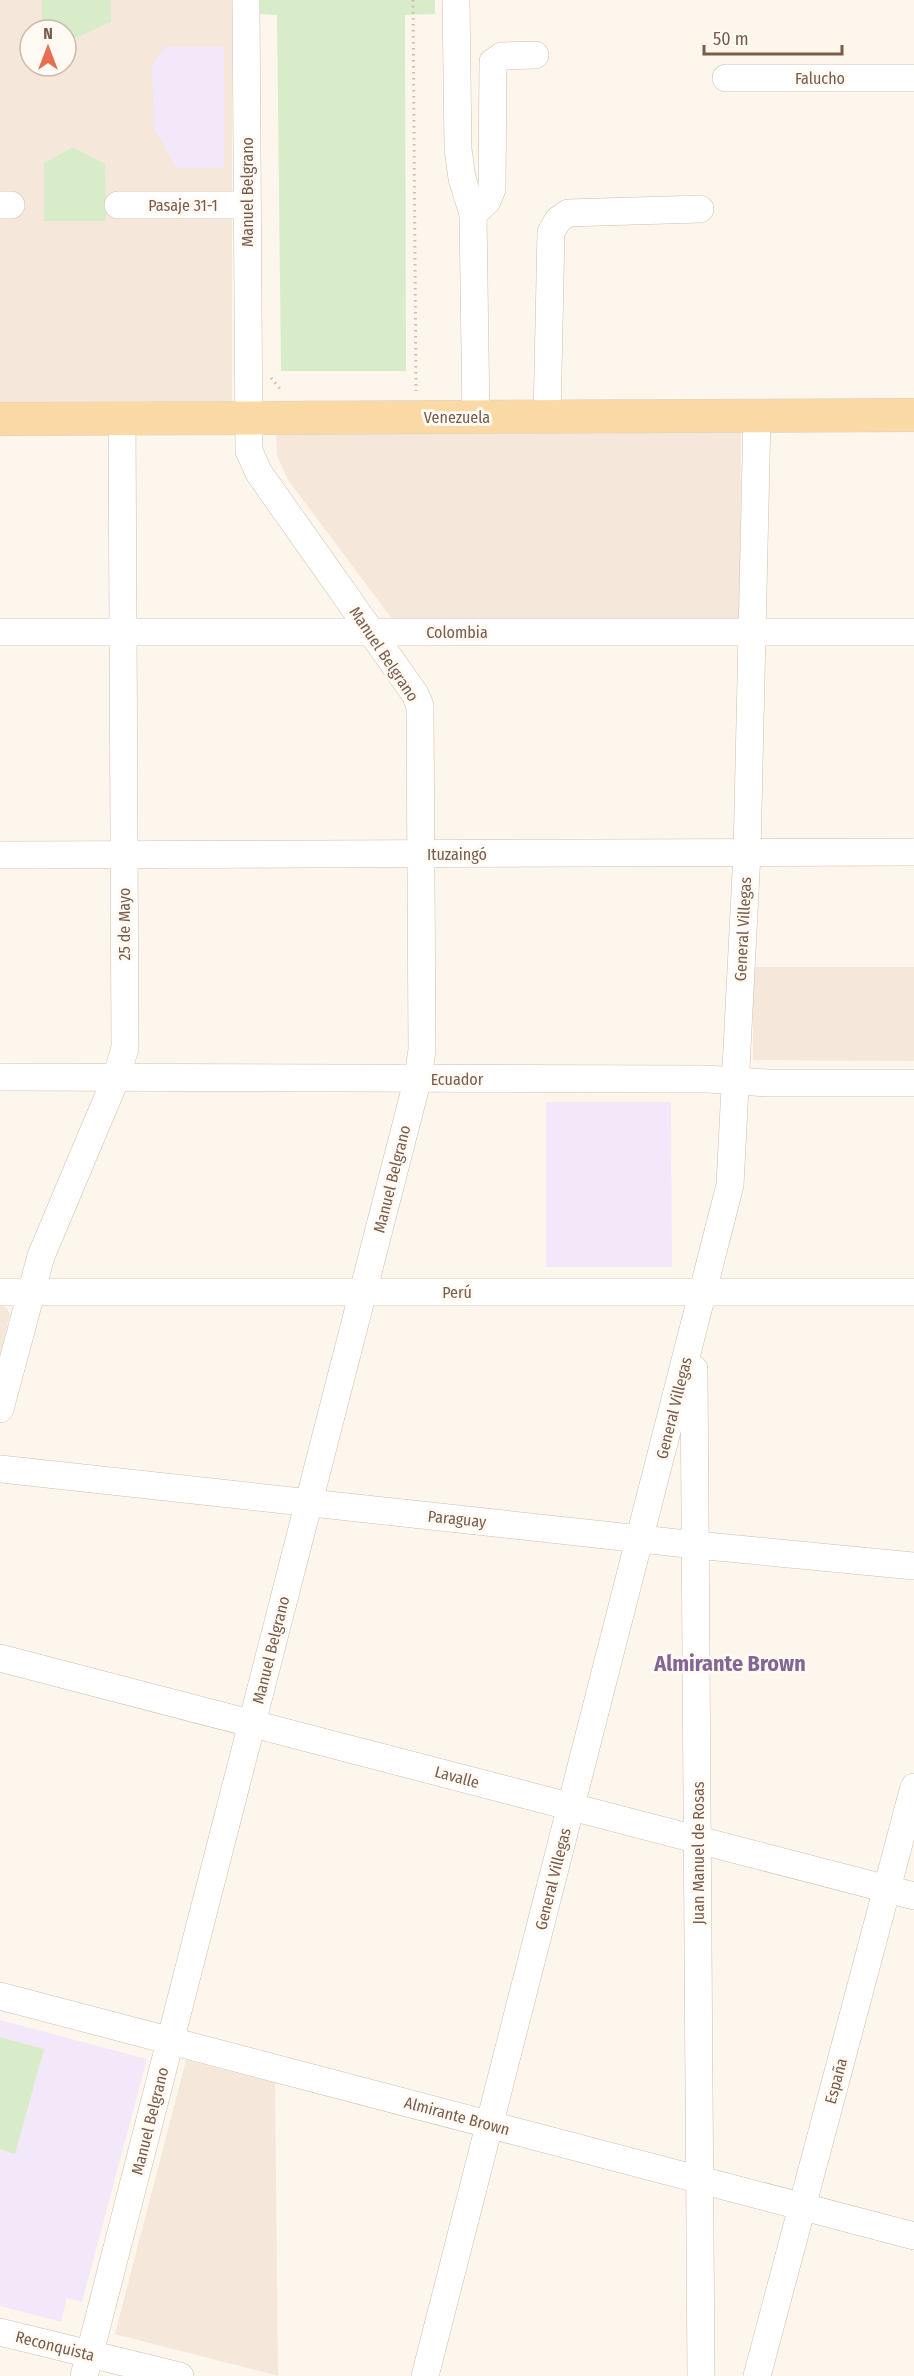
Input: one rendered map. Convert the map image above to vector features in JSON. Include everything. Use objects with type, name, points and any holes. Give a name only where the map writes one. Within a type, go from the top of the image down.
[{"type":"main road","name":"Venezuela","points":[[0,419],[914,415]]},
{"type":"street","name":"Manuel Belgrano","points":[[87,2366],[418,1078],[423,1042],[420,706],[415,694],[254,466],[249,451],[246,0]]},
{"type":"street","points":[[456,0],[458,149],[462,178],[473,214],[476,417]]},
{"type":"street","points":[[473,214],[487,201],[492,189],[493,62],[501,56],[535,55]]},
{"type":"street","name":"Falucho","points":[[726,78],[914,78]]},
{"type":"street","name":"Pasaje 31-1","points":[[118,205],[247,205]]},
{"type":"street","points":[[547,417],[551,232],[558,220],[568,213],[700,209]]},
{"type":"street","name":"General Villegas","points":[[425,2376],[730,1185],[747,853],[757,416]]},
{"type":"street","name":"25 de Mayo","points":[[0,1409],[30,1292],[48,1238],[116,1078],[125,1039],[122,418]]},
{"type":"street","name":"Colombia","points":[[0,632],[914,632]]},
{"type":"street","name":"Ituzaingó","points":[[0,855],[914,852]]},
{"type":"street","name":"Ecuador","points":[[0,1077],[914,1083]]},
{"type":"street","name":"Perú","points":[[0,1292],[914,1292]]},
{"type":"street","name":"Juan Manuel de Rosas","points":[[694,1330],[701,2376]]},
{"type":"street","name":"Paraguay","points":[[0,1469],[696,1545],[914,1566]]},
{"type":"street","name":"Lavalle","points":[[0,1658],[914,1896]]},
{"type":"street","name":"España","points":[[757,2376],[914,1787]]},
{"type":"street","name":"Almirante Brown","points":[[0,1996],[914,2236]]},
{"type":"street","name":"Reconquista","points":[[0,2332],[87,2366],[180,2376]]},
{"type":"path","points":[[413,0],[416,394]]},
{"type":"path","points":[[271,379],[285,395]]},
{"type":"shaded area","points":[[0,0],[232,0],[232,401],[0,402]]},
{"type":"shaded area","points":[[164,47],[224,47],[224,168],[177,168],[154,128],[152,66]]},
{"type":"shaded area","points":[[276,429],[741,430],[740,618],[392,619],[288,480],[277,456]]},
{"type":"shaded area","points":[[753,967],[914,967],[914,1061],[753,1060]]},
{"type":"shaded area","points":[[546,1102],[671,1102],[672,1267],[546,1267]]},
{"type":"shaded area","points":[[0,1305],[7,1308],[10,1314],[0,1355]]},
{"type":"shaded area","points":[[0,2020],[147,2059],[82,2302],[67,2298],[61,2322],[0,2306]]},
{"type":"shaded area","points":[[186,2060],[275,2083],[278,2376],[115,2334]]},
{"type":"green space","points":[[42,0],[111,0],[111,22],[78,37],[78,18],[42,18]]},
{"type":"green space","points":[[259,0],[435,0],[435,14],[405,15],[406,371],[281,371],[277,15],[259,14]]},
{"type":"green space","points":[[73,147],[105,164],[106,221],[44,221],[44,163]]},
{"type":"green space","points":[[0,2037],[44,2049],[15,2154],[0,2149]]},
{"type":"district","name":"Almirante Brown","points":[[730,1663]]}]
